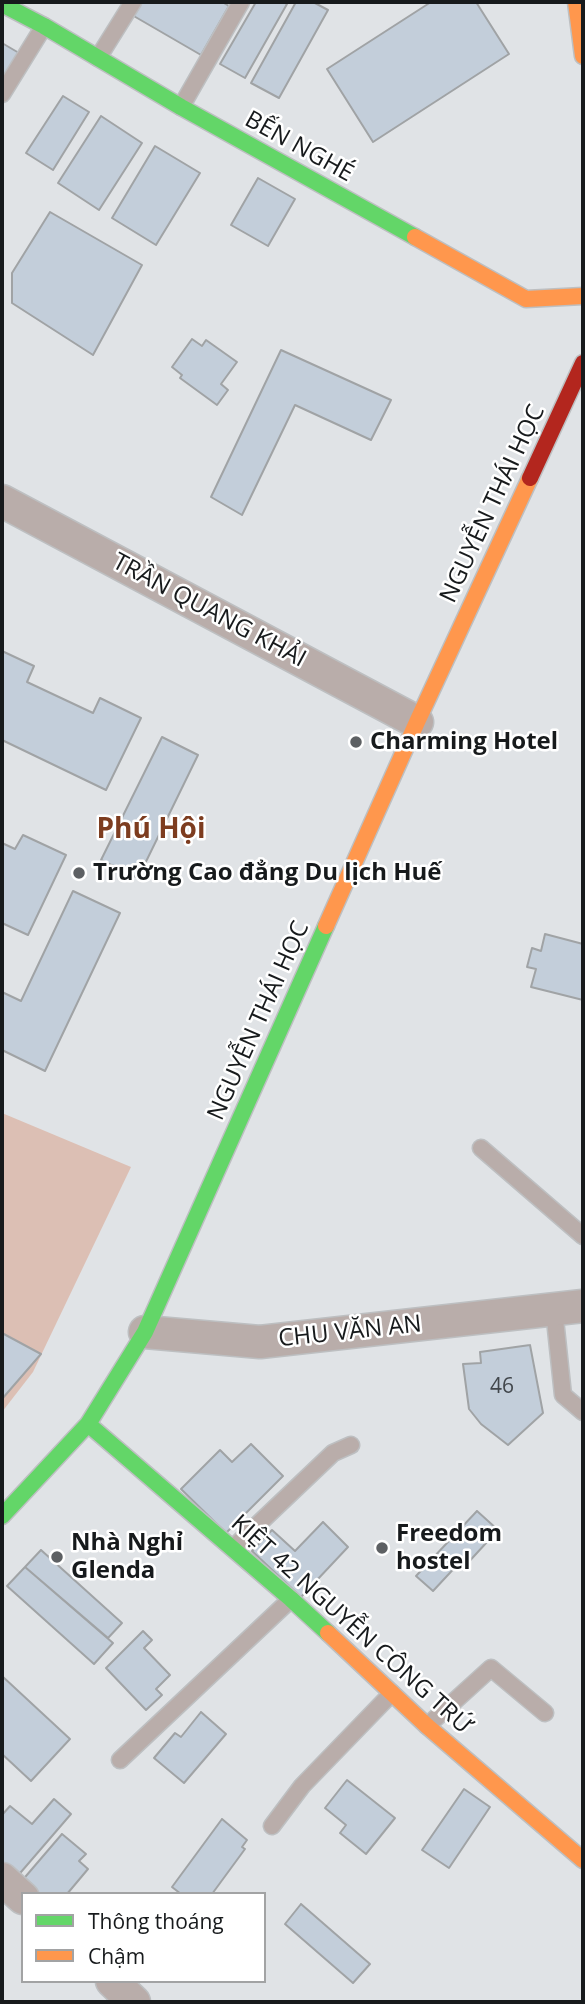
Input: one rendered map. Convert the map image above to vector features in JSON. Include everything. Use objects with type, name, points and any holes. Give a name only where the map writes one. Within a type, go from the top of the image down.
[{"type":"street","points":[[576,2],[583,56]]},
{"type":"street","name":"BẾN NGHÉ","points":[[2,4],[526,299],[583,296]]},
{"type":"street","name":"NGUYỄN THÁI HỌC","points":[[2,1516],[88,1424],[145,1332],[416,722],[583,363]]},
{"type":"street","name":"TRẦN QUANG KHẢI","points":[[2,501],[416,722]]},
{"type":"street","name":"CHU VĂN AN","points":[[145,1332],[260,1342],[568,1308]]},
{"type":"street","name":"KIỆT 42 NGUYỄN CÔNG TRỨ","points":[[88,1424],[291,1599],[427,1727],[583,1860]]},
{"type":"street","points":[[2,1879],[21,1896]]},
{"type":"street","points":[[114,1983],[134,2002]]},
{"type":"lane","points":[[98,58],[133,2]]},
{"type":"lane","points":[[181,107],[241,2]]},
{"type":"lane","points":[[2,94],[44,26]]},
{"type":"lane","points":[[481,1148],[583,1236]]},
{"type":"lane","name":"CHU VĂN AN","points":[[568,1308],[563,1395],[583,1412]]},
{"type":"lane","points":[[233,1548],[333,1453],[351,1445]]},
{"type":"lane","points":[[120,1760],[291,1599]]},
{"type":"lane","points":[[427,1727],[491,1668],[545,1713]]},
{"type":"lane","points":[[272,1826],[302,1786],[392,1693]]},
{"type":"shaded area","points":[[2,1113],[131,1167],[33,1372],[2,1412]]},
{"type":"building","points":[[139,2],[222,2],[229,6],[201,55],[132,15]]},
{"type":"building","points":[[256,2],[287,4],[245,78],[220,64]]},
{"type":"building","points":[[296,2],[313,2],[328,10],[279,98],[251,83]]},
{"type":"building","points":[[431,2],[476,2],[509,54],[373,142],[327,69]]},
{"type":"building","points":[[2,43],[19,53],[2,81]]},
{"type":"building","points":[[63,96],[89,112],[53,170],[26,153]]},
{"type":"building","points":[[101,116],[142,143],[99,210],[58,183]]},
{"type":"building","points":[[155,146],[200,173],[156,245],[112,218]]},
{"type":"building","points":[[258,178],[295,199],[268,246],[231,225]]},
{"type":"building","points":[[50,212],[142,265],[93,355],[12,303],[12,273]]},
{"type":"building","points":[[192,339],[202,346],[206,340],[237,362],[221,384],[228,390],[217,405],[180,378],[182,375],[172,367]]},
{"type":"building","points":[[281,350],[391,400],[371,440],[295,405],[242,515],[211,497]]},
{"type":"building","points":[[2,651],[34,666],[27,682],[93,713],[100,698],[141,718],[106,790],[2,740]]},
{"type":"building","points":[[162,737],[198,755],[138,878],[101,860]]},
{"type":"building","points":[[23,835],[66,855],[28,935],[2,923],[2,843],[15,849]]},
{"type":"building","points":[[73,891],[120,913],[45,1071],[2,1050],[2,992],[21,1001]]},
{"type":"building","points":[[545,934],[583,944],[583,1000],[531,987],[536,969],[527,967],[532,948],[541,951]]},
{"type":"building","points":[[2,1333],[41,1354],[2,1399]]},
{"type":"building","points":[[530,1345],[543,1413],[508,1445],[481,1424],[469,1409],[463,1364],[481,1363],[480,1352]]},
{"type":"building","points":[[251,1444],[283,1476],[226,1533],[181,1489],[220,1450],[232,1462]]},
{"type":"building","points":[[477,1511],[498,1530],[465,1566],[460,1562],[433,1591],[416,1576]]},
{"type":"building","points":[[323,1522],[348,1547],[301,1597],[252,1551],[272,1530],[295,1551]]},
{"type":"building","points":[[41,1550],[122,1623],[108,1638],[25,1567]]},
{"type":"building","points":[[25,1567],[113,1643],[94,1664],[7,1586]]},
{"type":"building","points":[[143,1631],[152,1640],[144,1648],[170,1675],[156,1689],[162,1695],[146,1710],[106,1668]]},
{"type":"building","points":[[2,1676],[70,1739],[31,1781],[2,1754]]},
{"type":"building","points":[[201,1712],[226,1734],[184,1783],[154,1758],[175,1733],[181,1737]]},
{"type":"building","points":[[347,1780],[395,1818],[366,1854],[340,1833],[346,1825],[325,1808]]},
{"type":"building","points":[[464,1789],[490,1807],[449,1868],[422,1850]]},
{"type":"building","points":[[54,1799],[71,1814],[15,1879],[2,1868],[2,1815],[10,1806],[32,1824]]},
{"type":"building","points":[[222,1819],[247,1840],[242,1847],[245,1849],[213,1892],[178,1892],[172,1887]]},
{"type":"building","points":[[62,1834],[86,1854],[79,1861],[88,1869],[69,1892],[31,1892],[20,1883]]},
{"type":"building","points":[[301,1904],[370,1964],[353,1983],[285,1924]]},
{"type":"traffic: fast","points":[[2,4],[415,237]]},
{"type":"traffic: fast","points":[[2,1516],[88,1424],[145,1332],[326,926]]},
{"type":"traffic: fast","points":[[88,1424],[328,1633]]},
{"type":"traffic: slow","points":[[576,2],[583,56]]},
{"type":"traffic: slow","points":[[415,237],[526,299],[583,296]]},
{"type":"traffic: slow","points":[[326,926],[530,478]]},
{"type":"traffic: slow","points":[[328,1633],[427,1726],[583,1860]]},
{"type":"traffic: jam","points":[[530,478],[583,363]]},
{"type":"place","name":"Charming Hotel","points":[[356,742]]},
{"type":"place","name":"Trường Cao đẳng Du lịch Huế","points":[[79,873]]},
{"type":"place","name":"Freedom hostel","points":[[382,1548]]},
{"type":"place","name":"Nhà Nghỉ Glenda","points":[[57,1557]]},
{"type":"district","name":"Phú Hội","points":[[151,830]]}]
